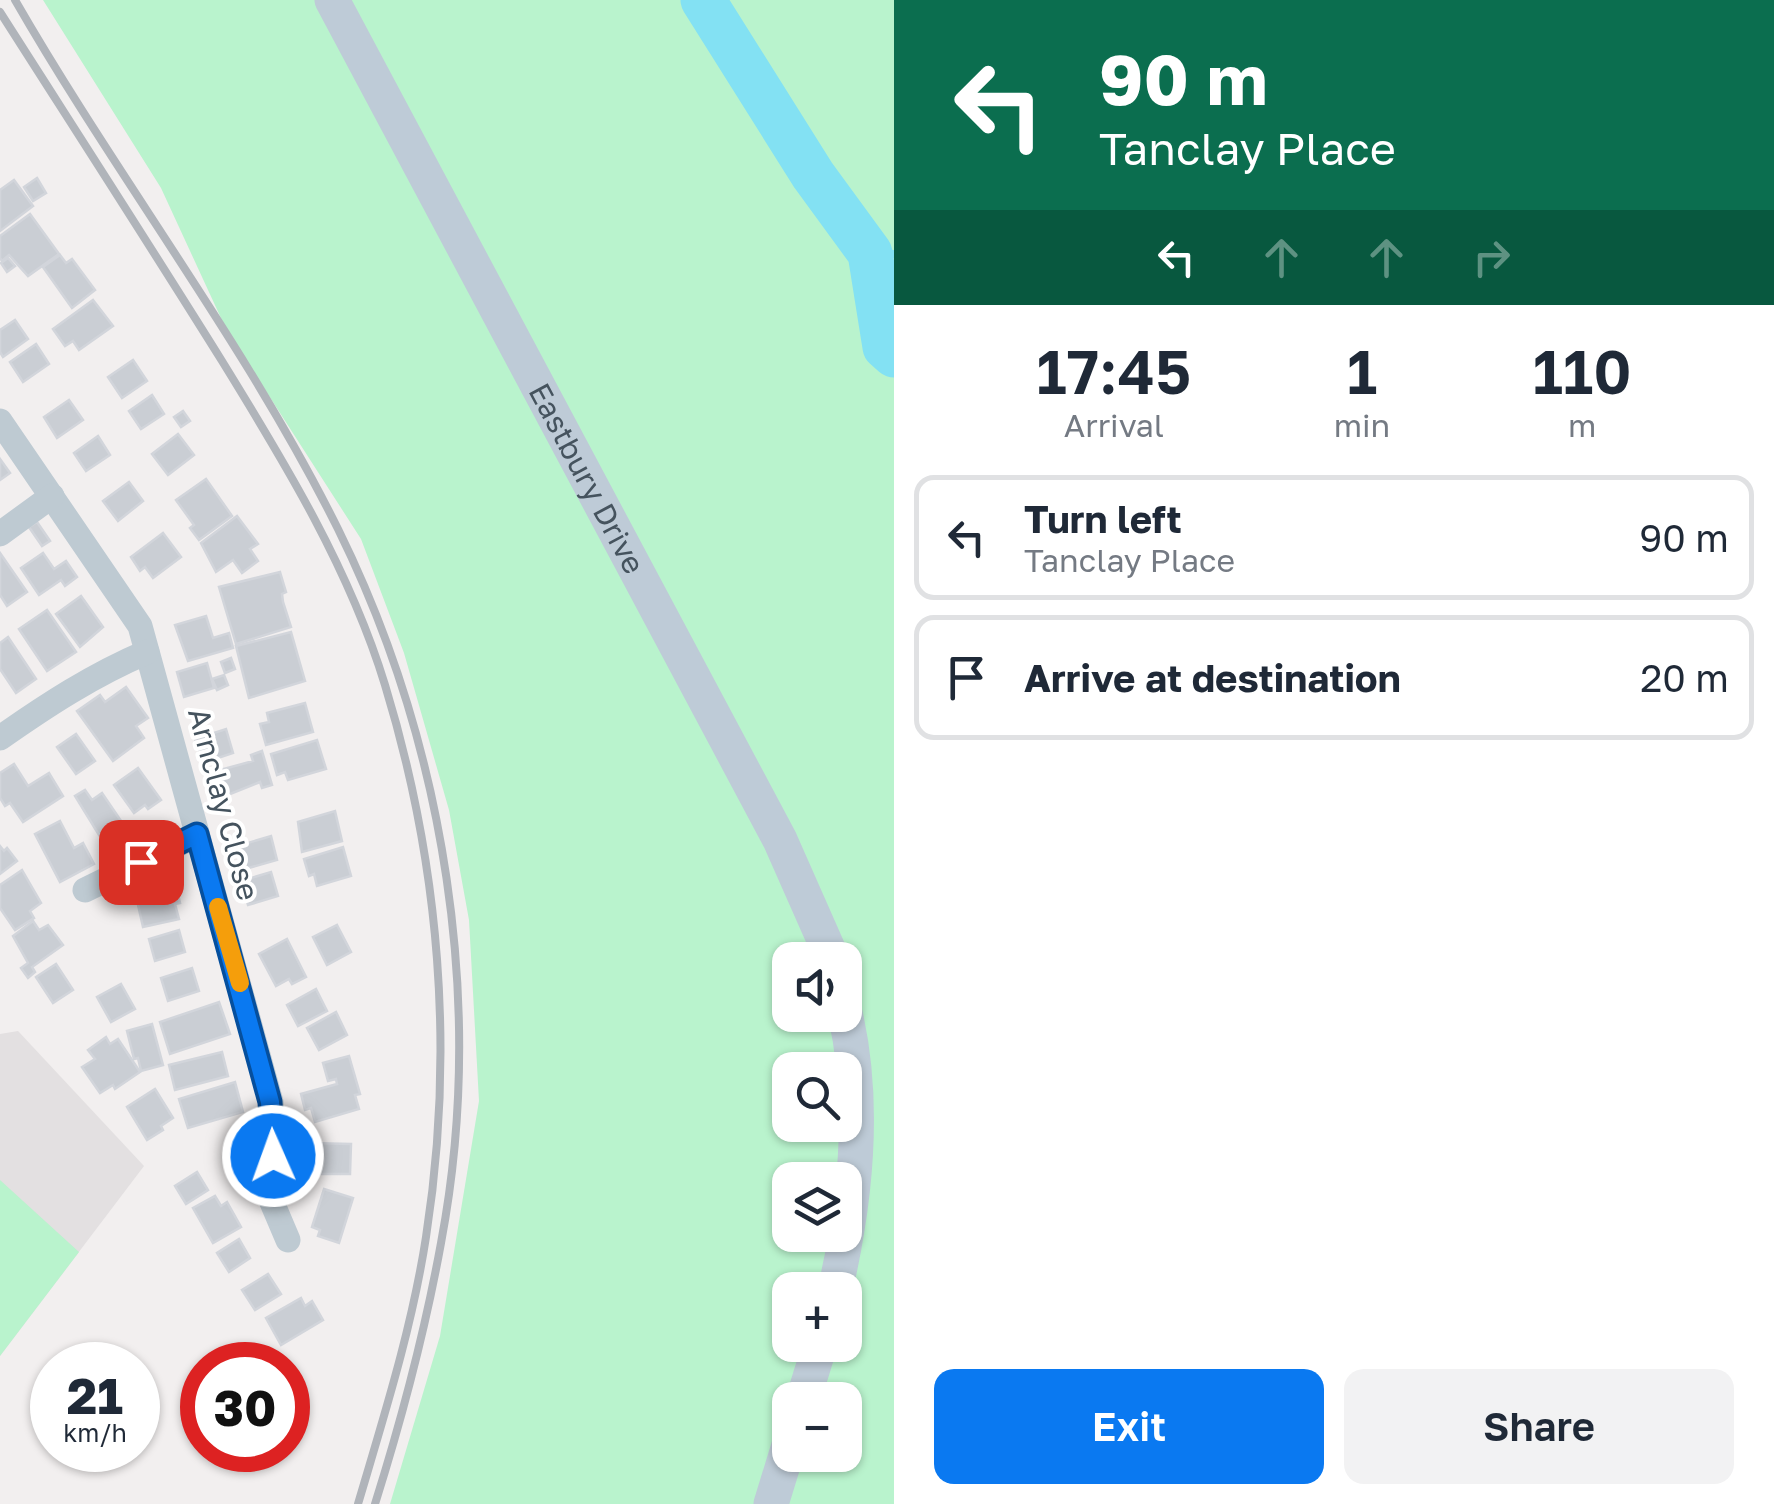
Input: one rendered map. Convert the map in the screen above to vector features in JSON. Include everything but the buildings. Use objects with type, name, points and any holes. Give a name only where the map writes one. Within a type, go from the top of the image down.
[{"type":"street","name":"Eastbury Drive","points":[[332,0],[780,840],[824,942]]},
{"type":"street","name":"Arnclay Close","points":[[0,421],[140,626],[270,1102],[274,1140],[271,1200],[288,1240]]},
{"type":"street","points":[[0,534],[52,496]]},
{"type":"street","points":[[0,738],[88,680],[146,652]]},
{"type":"street","points":[[85,890],[197,834]]},
{"type":"street","points":[[839,1272],[849,1232],[857,1141],[850,1032]]},
{"type":"street","points":[[771,1504],[781,1472]]},
{"type":"shaded area","points":[[18,1031],[144,1166],[0,1356],[0,1034]]},
{"type":"green space","points":[[43,0],[894,0],[894,1504],[390,1504],[440,1336],[479,1101],[469,920],[449,810],[404,653],[361,539],[226,329],[161,188]]},
{"type":"green space","points":[[0,1180],[79,1252],[0,1356]]},
{"type":"waterway","points":[[703,0],[813,175],[870,253],[885,347],[894,355]]},
{"type":"waterway","points":[[870,253],[894,254]]},
{"type":"railway","points":[[15,0],[302,460],[375,612],[406,699],[429,788],[447,878],[456,970],[459,1062],[454,1153],[428,1309],[375,1504]]},
{"type":"railway","points":[[0,12],[222,361],[314,518],[371,642],[404,753],[430,890],[437,959],[440,1098],[435,1168],[420,1271],[358,1504]]},
{"type":"slow traffic","points":[[218,907],[240,983]]},
{"type":"route","points":[[141,862],[197,834],[270,1102],[273,1156]]}]
